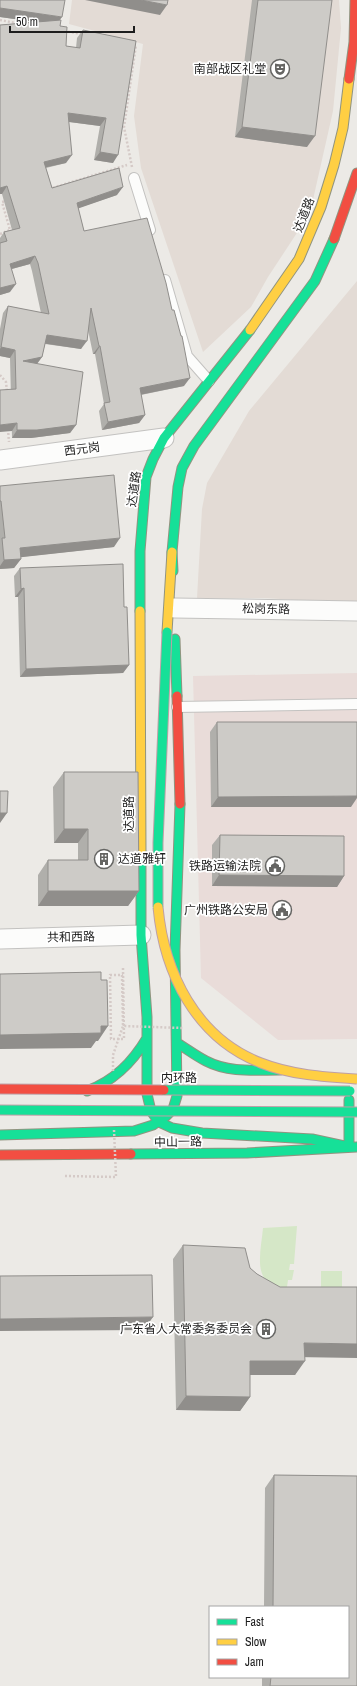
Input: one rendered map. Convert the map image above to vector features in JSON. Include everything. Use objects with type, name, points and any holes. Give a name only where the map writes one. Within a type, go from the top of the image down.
[{"type":"main road","name":"达道路","points":[[147,1098],[148,1038],[141,935],[140,551],[146,477],[164,438],[261,316],[299,259],[321,207],[334,165],[352,96],[355,0]]},
{"type":"main road","points":[[357,173],[338,230],[315,281],[194,446],[182,468],[178,487],[172,552],[167,632],[157,876],[158,910],[162,945],[172,975],[187,1003],[205,1026],[234,1050],[273,1067],[310,1075],[357,1079]]},
{"type":"main road","points":[[0,1135],[126,1132],[145,1129],[159,1122],[173,1109],[177,1099],[175,950],[180,795],[172,552]]},
{"type":"main road","points":[[67,1098],[104,1085],[117,1076],[138,1055],[148,1038]]},
{"type":"main road","points":[[177,1043],[211,1064],[225,1069],[357,1070]]},
{"type":"main road","name":"内环路","points":[[0,1089],[357,1091]]},
{"type":"main road","points":[[0,1097],[147,1098],[177,1099],[353,1100],[353,1147],[312,1139],[202,1134],[172,1128],[159,1122],[151,1111],[147,1098]]},
{"type":"main road","points":[[126,1098],[126,1132]]},
{"type":"main road","points":[[0,1110],[357,1112]]},
{"type":"main road","name":"中山一路","points":[[0,1155],[240,1153],[353,1147]]},
{"type":"street","name":"西元岗","points":[[5,459],[164,438]]},
{"type":"street","name":"松岗东路","points":[[174,608],[357,611]]},
{"type":"street","name":"共和西路","points":[[0,939],[141,935]]},
{"type":"lane","points":[[134,178],[152,237]]},
{"type":"lane","points":[[161,267],[188,356],[208,381]]},
{"type":"lane","points":[[178,707],[357,704]]},
{"type":"path","points":[[0,20],[28,25]]},
{"type":"path","points":[[6,21],[8,28]]},
{"type":"path","points":[[57,29],[86,35]]},
{"type":"path","points":[[129,44],[136,45],[124,127],[134,178]]},
{"type":"path","points":[[43,190],[131,164]]},
{"type":"path","points":[[48,182],[50,188]]},
{"type":"path","points":[[0,234],[10,230],[1,203],[9,200]]},
{"type":"path","points":[[0,375],[6,382],[7,397]]},
{"type":"path","points":[[5,459],[8,428]]},
{"type":"path","points":[[122,961],[123,969],[123,1015],[124,1023],[124,1031],[124,1039],[111,1039],[110,975],[122,975],[123,1026],[130,1026],[138,1026],[184,1028]]},
{"type":"shaded area","points":[[72,0],[339,0],[341,28],[333,111],[310,213],[268,277],[251,307],[203,352],[141,168],[134,116],[143,44],[69,24]]},
{"type":"shaded area","points":[[357,281],[357,604],[265,598],[197,598],[202,509],[207,483],[249,411]]},
{"type":"shaded area","points":[[357,673],[357,1039],[278,1040],[201,978],[193,676]]},
{"type":"green space","points":[[297,1226],[294,1264],[290,1264],[289,1270],[294,1270],[292,1280],[288,1280],[287,1287],[275,1286],[267,1282],[260,1267],[263,1228]]},
{"type":"green space","points":[[321,1271],[342,1271],[342,1289],[321,1289]]},
{"type":"building","points":[[0,0],[65,0],[62,17],[0,8]]},
{"type":"building","points":[[141,0],[168,0],[167,5]]},
{"type":"building","name":"南部战区礼堂","points":[[258,0],[332,0],[315,136],[242,127]]},
{"type":"building","points":[[61,20],[60,26],[67,27],[66,46],[80,48],[83,30],[136,41],[118,155],[100,152],[106,118],[68,113],[72,155],[44,162],[52,188],[119,168],[123,187],[77,203],[84,231],[147,218],[166,283],[172,310],[174,310],[182,336],[190,378],[140,388],[145,415],[108,422],[104,403],[110,402],[100,346],[91,308],[87,341],[47,335],[42,357],[23,361],[83,372],[76,425],[37,430],[17,430],[17,423],[0,425],[0,390],[16,389],[15,350],[1,347],[8,306],[49,314],[38,263],[35,256],[10,264],[16,284],[0,288],[0,243],[7,241],[4,232],[20,228],[7,186],[0,188],[0,25]]},
{"type":"building","points":[[114,475],[120,538],[20,548],[21,559],[4,560],[2,538],[5,538],[0,501],[0,486]]},
{"type":"building","points":[[123,564],[124,607],[127,607],[129,665],[26,669],[24,588],[21,589],[20,568]]},
{"type":"building","points":[[217,722],[357,722],[357,796],[218,797]]},
{"type":"building","name":"达道雅轩","points":[[64,772],[138,772],[139,891],[48,891],[48,860],[88,860],[88,829],[64,829]]},
{"type":"building","points":[[0,791],[8,791],[7,813],[0,813]]},
{"type":"building","name":"铁路运输法院","points":[[220,835],[344,836],[344,876],[219,875]]},
{"type":"building","points":[[101,972],[101,980],[107,980],[108,1026],[101,1026],[101,1033],[0,1035],[0,974]]},
{"type":"building","name":"广东省人大常委务委员会","points":[[183,1245],[245,1248],[250,1268],[257,1274],[280,1287],[357,1287],[357,1344],[304,1343],[305,1361],[250,1361],[250,1397],[186,1396]]},
{"type":"building","points":[[152,1275],[153,1317],[0,1319],[0,1276]]},
{"type":"building","points":[[274,1475],[357,1476],[357,1686],[270,1686],[271,1678],[349,1678],[349,1606],[273,1606]]},
{"type":"traffic: fast","points":[[173,571],[172,552],[178,487],[182,468],[194,446],[315,281],[334,239]]},
{"type":"traffic: fast","points":[[140,611],[140,551],[146,477],[153,459],[164,438],[250,330]]},
{"type":"traffic: fast","points":[[158,907],[158,843],[167,632]]},
{"type":"traffic: fast","points":[[175,639],[177,696]]},
{"type":"traffic: fast","points":[[0,1135],[134,1131],[153,1125],[173,1109],[177,1096],[175,950],[180,804]]},
{"type":"traffic: fast","points":[[141,852],[141,935],[147,1017],[147,1094],[151,1111],[159,1122],[172,1128],[202,1133],[312,1139],[349,1147],[349,1100]]},
{"type":"traffic: fast","points":[[87,1091],[106,1082],[122,1070],[129,1063],[147,1038]]},
{"type":"traffic: fast","points":[[177,1043],[215,1065],[242,1070],[280,1070]]},
{"type":"traffic: fast","points":[[164,1090],[350,1091]]},
{"type":"traffic: fast","points":[[0,1110],[357,1112]]},
{"type":"traffic: fast","points":[[131,1154],[247,1153],[357,1147]]},
{"type":"traffic: slow","points":[[250,330],[299,259],[321,207],[334,165],[343,128],[349,79]]},
{"type":"traffic: slow","points":[[167,632],[172,552]]},
{"type":"traffic: slow","points":[[140,611],[141,852]]},
{"type":"traffic: slow","points":[[158,907],[161,932],[167,956],[176,979],[187,1000],[201,1020],[218,1037],[238,1052],[272,1067],[308,1075],[357,1079]]},
{"type":"traffic: jam","points":[[349,79],[354,42],[355,0]]},
{"type":"traffic: jam","points":[[334,239],[357,173]]},
{"type":"traffic: jam","points":[[177,696],[180,804]]},
{"type":"traffic: jam","points":[[0,1089],[164,1090]]},
{"type":"traffic: jam","points":[[0,1155],[131,1154]]},
{"type":"place","name":"南部战区礼堂","points":[[280,69]]},
{"type":"place","name":"达道雅轩","points":[[104,859]]},
{"type":"place","name":"铁路运输法院","points":[[275,866]]},
{"type":"place","name":"广州铁路公安局","points":[[282,910]]},
{"type":"place","name":"广东省人大常委务委员会","points":[[266,1329]]}]
